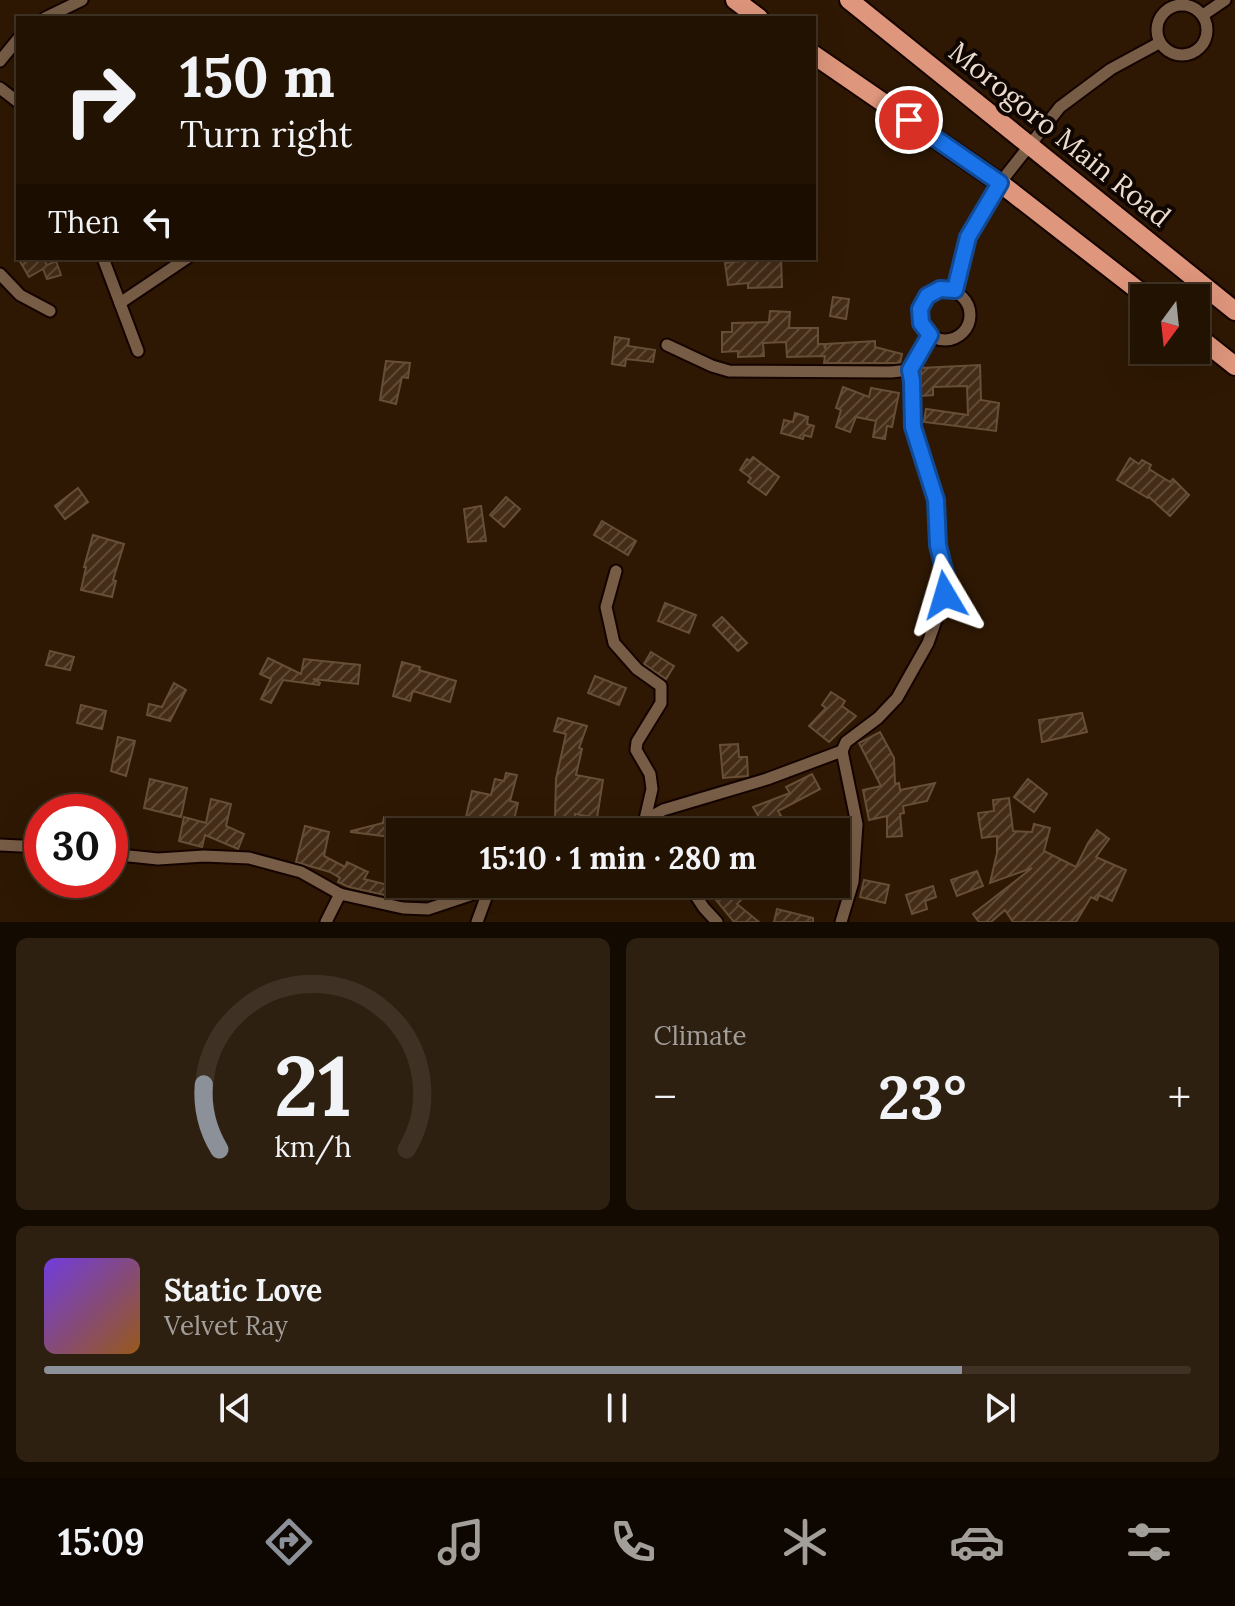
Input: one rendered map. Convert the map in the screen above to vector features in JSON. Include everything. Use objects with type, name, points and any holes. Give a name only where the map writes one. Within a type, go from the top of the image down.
[{"type":"highway","points":[[735,0],[756,16]]},
{"type":"highway","name":"Morogoro Main Road","points":[[849,0],[1235,311]]},
{"type":"highway","points":[[816,56],[1000,183],[1130,284]]},
{"type":"highway","points":[[1210,346],[1235,366]]},
{"type":"street","points":[[49,16],[82,0]]},
{"type":"street","points":[[1203,15],[1225,0]]},
{"type":"street","points":[[1191,6],[1203,15],[1208,29],[1205,43],[1194,53],[1180,56],[1166,51],[1159,43],[1156,32],[1159,18],[1170,7],[1191,6]]},
{"type":"street","points":[[0,61],[16,41]]},
{"type":"street","points":[[955,290],[968,237],[1000,183],[1060,107],[1111,69],[1159,43]]},
{"type":"street","points":[[0,88],[16,100]]},
{"type":"street","points":[[104,260],[138,351]]},
{"type":"street","points":[[120,303],[184,260]]},
{"type":"street","points":[[0,274],[20,295],[50,311]]},
{"type":"street","points":[[940,289],[955,290],[970,306],[971,320],[964,333],[951,340],[936,339],[921,323],[920,309],[927,296],[940,289]]},
{"type":"street","points":[[841,922],[853,882],[857,824],[842,751],[846,742],[878,718],[897,698],[928,643],[945,595],[946,578],[938,545],[936,500],[913,427],[910,370],[930,335]]},
{"type":"street","points":[[667,345],[729,371],[910,370]]},
{"type":"street","points":[[616,571],[606,607],[614,643],[637,669],[661,686],[661,703],[637,742],[636,750],[650,774],[652,789],[646,818]]},
{"type":"street","points":[[654,818],[663,810],[767,779],[842,751]]},
{"type":"street","points":[[0,845],[24,845]]},
{"type":"street","points":[[128,856],[158,859],[204,856],[249,858],[301,872],[340,894],[403,908],[428,909],[461,898]]},
{"type":"street","points":[[326,922],[340,894]]},
{"type":"street","points":[[477,922],[484,898]]},
{"type":"street","points":[[697,898],[717,922]]},
{"type":"building","points":[[19,260],[44,260],[47,265],[56,261],[61,275],[47,279],[43,269],[29,277]]},
{"type":"building","points":[[781,260],[782,287],[748,288],[748,283],[728,285],[725,263]]},
{"type":"building","points":[[833,297],[849,299],[846,319],[830,316]]},
{"type":"building","points":[[770,311],[790,312],[789,328],[818,328],[818,344],[824,344],[825,349],[826,344],[875,341],[875,347],[902,354],[900,363],[824,363],[825,356],[787,357],[786,342],[763,343],[764,356],[738,357],[738,351],[722,352],[722,332],[732,332],[732,323],[769,322]]},
{"type":"building","points":[[615,337],[629,339],[628,346],[655,350],[653,362],[626,359],[625,366],[612,364]]},
{"type":"building","points":[[386,361],[410,363],[408,378],[402,377],[396,404],[380,400]]},
{"type":"building","points":[[980,365],[981,400],[999,403],[996,431],[924,422],[926,409],[968,415],[967,386],[933,387],[933,395],[921,396],[921,368]]},
{"type":"building","points":[[843,387],[869,397],[871,388],[899,393],[892,427],[887,426],[885,439],[873,437],[876,421],[856,417],[850,432],[836,427],[841,410],[836,408]]},
{"type":"building","points":[[795,413],[808,417],[807,424],[814,426],[811,437],[804,435],[803,439],[781,433],[784,420],[793,422]]},
{"type":"building","points":[[753,457],[779,477],[766,495],[748,482],[751,478],[740,470],[747,459],[750,461]]},
{"type":"building","points":[[1130,458],[1139,464],[1142,460],[1151,465],[1149,469],[1170,482],[1173,479],[1189,495],[1170,516],[1149,497],[1117,480]]},
{"type":"building","points":[[78,488],[88,502],[65,519],[55,506]]},
{"type":"building","points":[[506,497],[520,509],[504,527],[490,515]]},
{"type":"building","points":[[481,506],[486,541],[468,542],[464,509]]},
{"type":"building","points":[[602,521],[636,541],[628,555],[594,535]]},
{"type":"building","points":[[93,535],[124,544],[113,580],[116,581],[112,597],[81,590]]},
{"type":"building","points":[[665,603],[696,615],[689,633],[658,621]]},
{"type":"building","points":[[722,617],[747,643],[738,651],[713,625]]},
{"type":"building","points":[[50,651],[74,657],[70,670],[46,665]]},
{"type":"building","points":[[651,652],[674,666],[666,679],[644,664]]},
{"type":"building","points":[[268,658],[301,674],[304,659],[360,665],[358,684],[313,679],[319,685],[283,680],[271,703],[261,699],[271,679],[260,674]]},
{"type":"building","points":[[402,662],[456,681],[450,702],[413,691],[410,701],[393,696]]},
{"type":"building","points":[[595,676],[626,688],[619,705],[588,693]]},
{"type":"building","points":[[174,683],[186,690],[170,721],[147,715],[149,704],[162,707]]},
{"type":"building","points":[[831,692],[845,701],[842,706],[856,716],[829,742],[809,726],[826,708],[822,705]]},
{"type":"building","points":[[81,705],[106,711],[102,729],[77,723]]},
{"type":"building","points":[[1082,713],[1087,732],[1042,742],[1039,720]]},
{"type":"building","points":[[558,718],[587,726],[579,748],[582,749],[576,775],[603,780],[597,818],[575,814],[575,818],[555,817],[556,779],[566,734],[554,731]]},
{"type":"building","points":[[880,732],[894,758],[895,784],[899,783],[900,790],[935,783],[927,801],[903,806],[904,813],[900,814],[902,836],[887,837],[887,816],[869,820],[863,790],[881,786],[859,743]]},
{"type":"building","points":[[118,737],[135,741],[126,776],[111,771]]},
{"type":"building","points":[[738,744],[739,757],[747,757],[748,776],[723,778],[720,745]]},
{"type":"building","points":[[506,773],[517,775],[510,801],[518,803],[514,818],[466,817],[472,791],[491,795],[495,779],[504,781]]},
{"type":"building","points":[[812,774],[820,789],[778,811],[782,818],[760,818],[753,807],[790,793],[786,787]]},
{"type":"building","points":[[150,779],[187,788],[181,817],[144,808]]},
{"type":"building","points":[[1028,779],[1047,794],[1034,812],[1014,797]]},
{"type":"building","points":[[1009,798],[1013,831],[1032,832],[1034,824],[1050,828],[1044,851],[1076,867],[1097,830],[1109,839],[1096,857],[1126,870],[1112,901],[1099,895],[1097,900],[1091,897],[1076,922],[1013,922],[1005,910],[991,922],[979,922],[973,914],[1032,868],[990,883],[997,853],[997,836],[982,838],[978,813],[994,811],[993,800]]},
{"type":"building","points":[[211,799],[231,804],[226,826],[244,834],[238,849],[205,835],[202,847],[179,841],[184,817],[206,823]]},
{"type":"building","points":[[384,817],[394,818],[386,818],[386,836],[351,832],[351,831],[383,823]]},
{"type":"building","points":[[305,826],[329,832],[324,856],[345,867],[347,862],[368,872],[364,879],[386,884],[386,895],[349,887],[338,882],[340,878],[330,872],[296,862]]},
{"type":"building","points":[[977,871],[983,886],[957,896],[951,880]]},
{"type":"building","points":[[864,880],[889,885],[885,903],[860,897]]},
{"type":"building","points":[[933,886],[936,897],[925,901],[927,909],[912,914],[906,895]]},
{"type":"building","points":[[714,898],[740,898],[737,904],[759,922],[734,922]]},
{"type":"building","points":[[777,909],[813,918],[813,922],[774,922]]},
{"type":"route","points":[[909,120],[1000,183],[968,237],[955,290],[940,289],[927,296],[920,309],[921,323],[930,335],[910,370],[913,427],[936,500],[938,545],[946,578],[945,595]]}]
